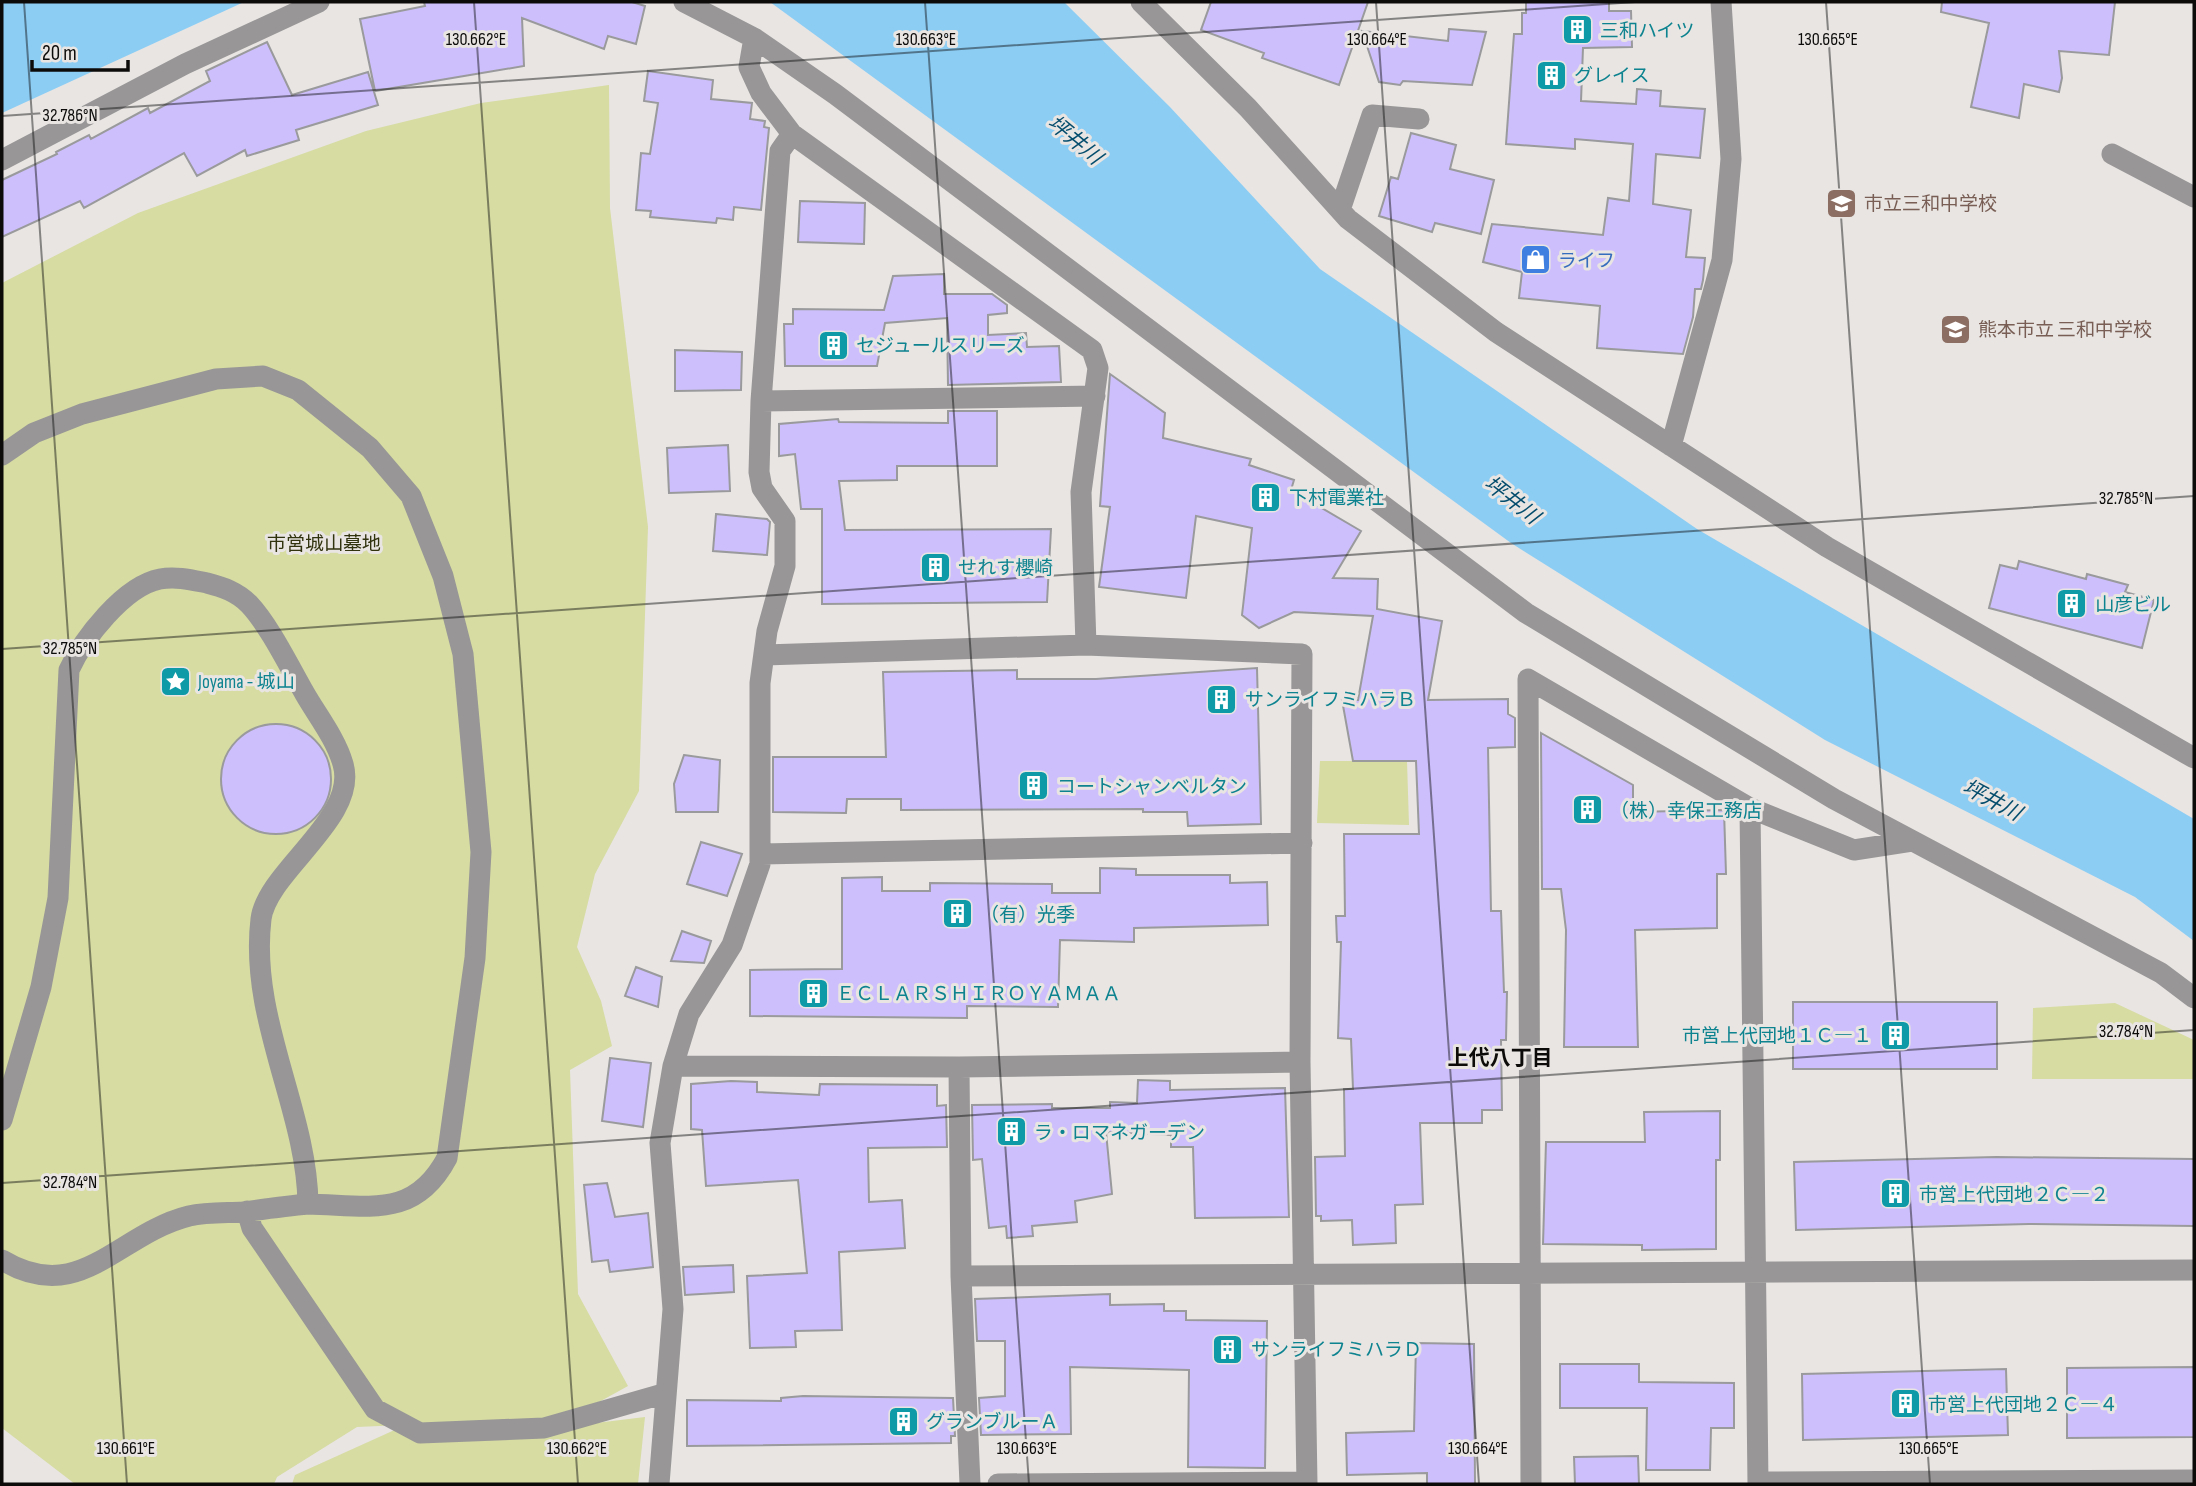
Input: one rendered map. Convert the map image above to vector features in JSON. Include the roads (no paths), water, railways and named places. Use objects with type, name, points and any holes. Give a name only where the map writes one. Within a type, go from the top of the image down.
[{"type":"street","points":[[2,160],[185,64],[319,2]]},
{"type":"street","points":[[684,2],[754,38],[835,94],[1526,613],[1834,799],[2161,973],[2194,998]]},
{"type":"street","points":[[1141,2],[1248,108],[1340,210],[1496,332],[1828,547],[2194,758]]},
{"type":"street","points":[[1671,446],[1722,260],[1731,159],[1721,2]]},
{"type":"street","points":[[754,38],[749,67],[761,93],[792,134],[1092,350],[1098,368],[1082,492],[1086,645]]},
{"type":"street","points":[[1340,210],[1372,115],[1419,119]]},
{"type":"street","points":[[659,1484],[673,1309],[660,1143],[673,1066],[689,1014],[732,945],[761,854],[760,683],[767,631],[785,566],[786,520],[762,488],[761,401],[780,151],[792,134]]},
{"type":"street","points":[[2112,154],[2194,197]]},
{"type":"street","points":[[2,455],[34,433],[82,414],[216,379],[263,376],[298,390],[370,448],[411,496],[443,576],[463,654],[481,852],[475,958],[447,1158],[435,1181],[415,1198],[390,1205],[308,1204],[190,1216],[157,1228],[82,1270],[62,1276],[32,1274],[2,1259]]},
{"type":"street","points":[[761,401],[1095,396]]},
{"type":"street","points":[[2,1120],[41,987],[58,898],[69,670],[81,645],[130,592],[159,579],[186,578],[226,587],[249,604],[290,667],[343,765],[343,792],[331,816],[278,886],[261,916],[261,967],[271,1037],[308,1175],[308,1204]]},
{"type":"street","points":[[764,655],[1086,645],[1302,654],[1300,1062],[1307,1483],[998,1484]]},
{"type":"street","points":[[1531,1484],[1528,679],[1750,808],[1854,850],[1912,841]]},
{"type":"street","points":[[1750,808],[1758,1483],[2194,1480]]},
{"type":"street","points":[[761,854],[1301,843]]},
{"type":"street","points":[[673,1066],[959,1068],[1300,1062]]},
{"type":"street","points":[[959,1068],[961,1276],[970,1484]]},
{"type":"street","points":[[247,1211],[252,1228],[375,1409],[420,1433],[544,1428],[666,1393]]},
{"type":"street","points":[[961,1276],[2194,1270]]},
{"type":"water","points":[[2,2],[244,2],[2,113]]},
{"type":"water","name":"坪井川","points":[[770,2],[1064,2],[1170,107],[1320,269],[1697,529],[2194,819],[2194,941],[2135,897],[1825,740],[1511,543]]},
{"type":"place","name":"三和ハイツ","points":[[1577,30]]},
{"type":"place","name":"グレイス","points":[[1551,75]]},
{"type":"place","name":"市立三和中学校","points":[[1841,203]]},
{"type":"place","name":"ライフ","points":[[1535,260]]},
{"type":"place","name":"熊本市立 三和中学校","points":[[1955,329]]},
{"type":"place","name":"セジュールスリーズ","points":[[833,345]]},
{"type":"place","name":"下村電業社","points":[[1266,497]]},
{"type":"place","name":"せれす櫻崎","points":[[935,567]]},
{"type":"place","name":"山彦ビル","points":[[2072,604]]},
{"type":"place","name":"Joyama - 城山","points":[[175,681]]},
{"type":"place","name":"サンライフミハラＢ","points":[[1222,699]]},
{"type":"place","name":"コートシャンベルタン","points":[[1034,786]]},
{"type":"place","name":"（株）幸保工務店","points":[[1587,810]]},
{"type":"place","name":"（有）光季","points":[[957,914]]},
{"type":"place","name":"ＥＣＬＡＲＳＨＩＲＯＹＡＭＡＡ","points":[[813,993]]},
{"type":"place","name":"市営上代団地１Ｃ―１","points":[[1895,1035]]},
{"type":"place","name":"ラ・ロマネガーデン","points":[[1011,1132]]},
{"type":"place","name":"市営上代団地２Ｃ―２","points":[[1896,1194]]},
{"type":"place","name":"サンライフミハラＤ","points":[[1228,1349]]},
{"type":"place","name":"市営上代団地２Ｃ―４","points":[[1905,1404]]},
{"type":"place","name":"グランブルーＡ","points":[[903,1421]]},
{"type":"district","name":"上代八丁目","points":[[1500,1058]]},
{"type":"park label","name":"市営城山墓地","points":[[324,543]]}]
